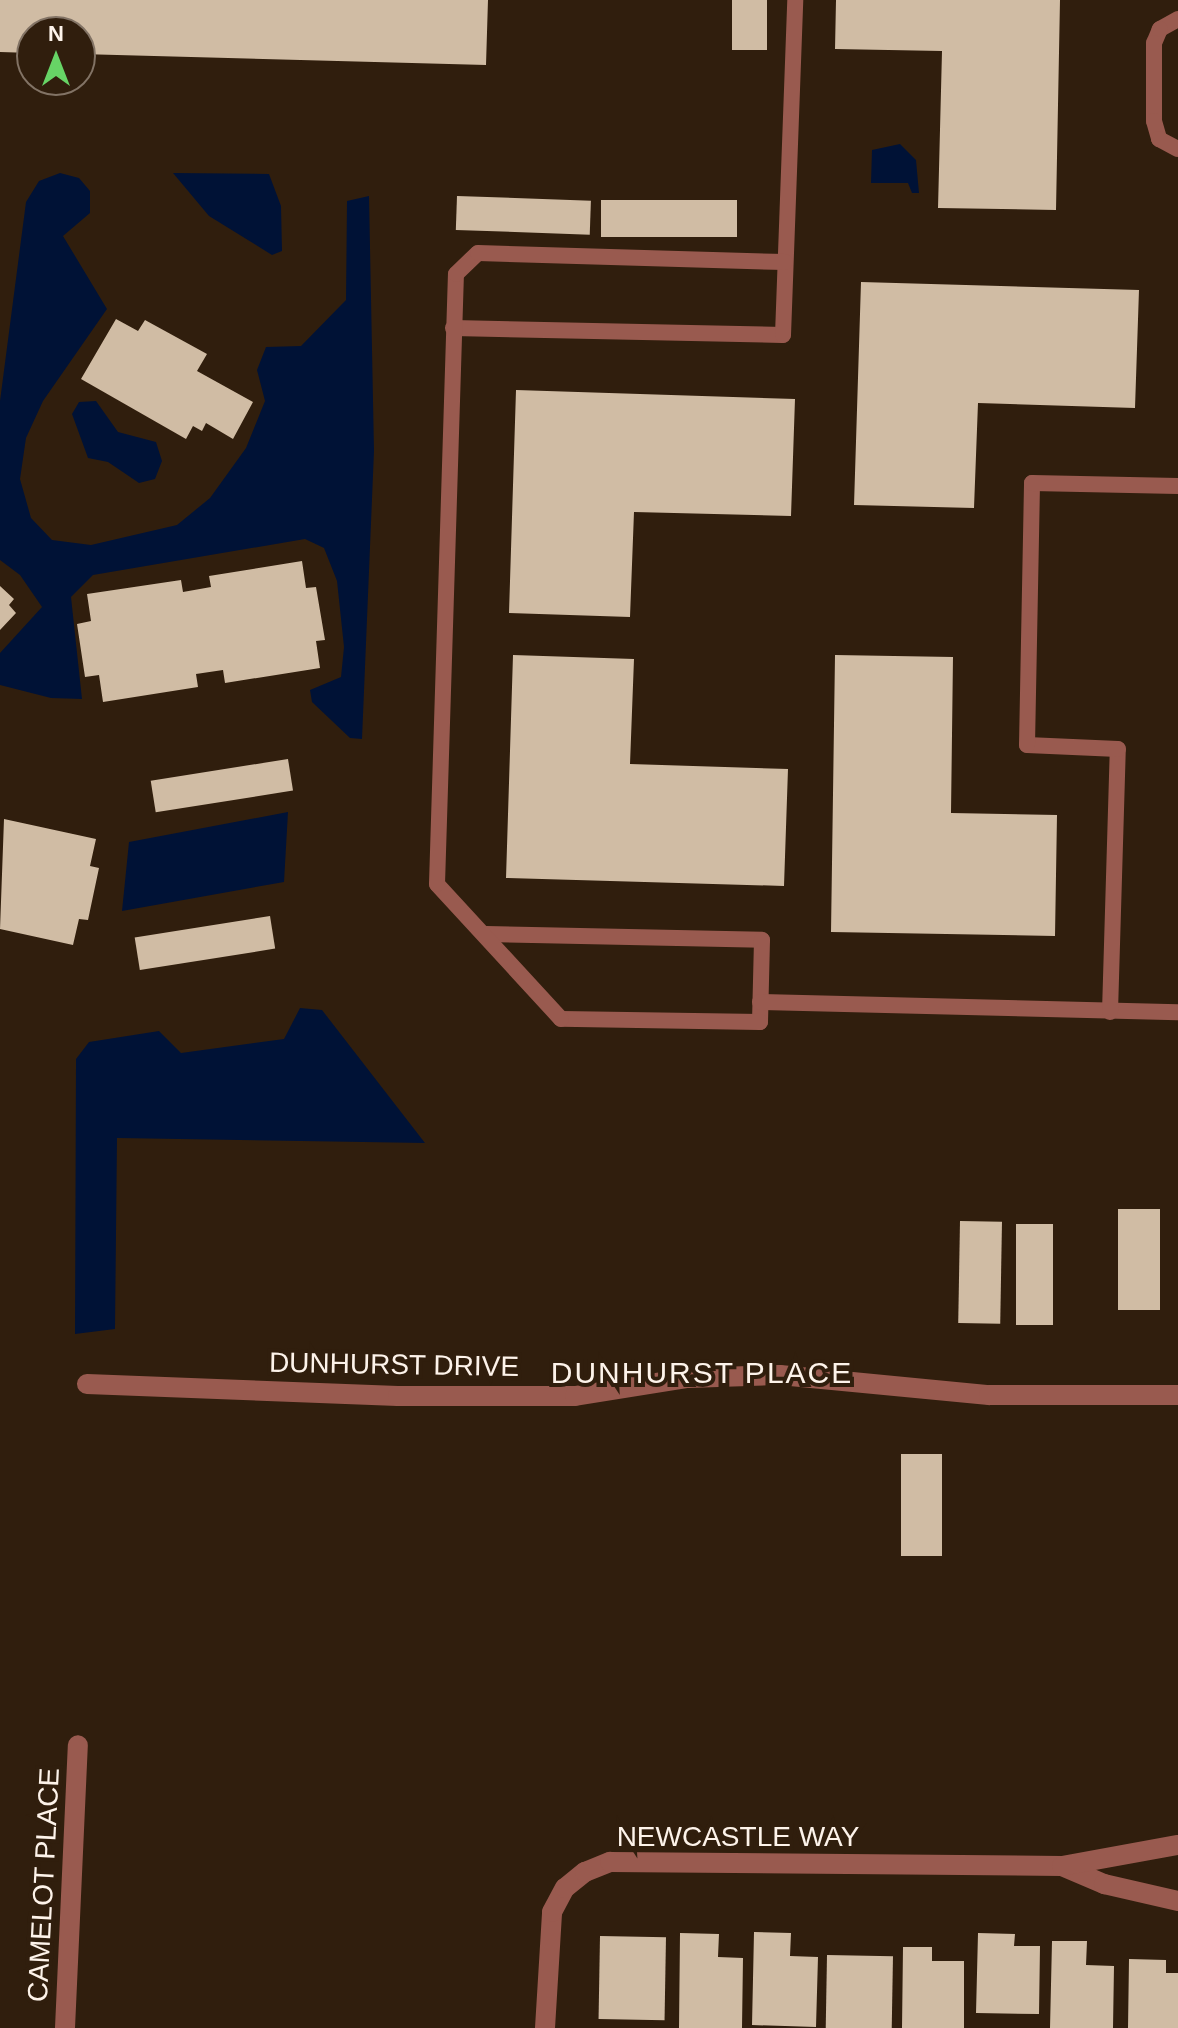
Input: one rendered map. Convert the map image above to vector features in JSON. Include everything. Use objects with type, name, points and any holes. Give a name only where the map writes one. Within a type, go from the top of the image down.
[{"type":"street","name":"DUNHURST DRIVE","points":[[87,1384],[398,1396],[575,1396],[688,1378],[780,1375],[989,1395],[1178,1395]]},
{"type":"street","name":"CAMELOT PLACE","points":[[65,2028],[78,1745]]},
{"type":"street","name":"NEWCASTLE WAY","points":[[545,2028],[552,1912],[565,1888],[585,1872],[610,1862],[1062,1866],[1178,1845]]},
{"type":"street","name":"NEWCASTLE WAY","points":[[1062,1866],[1104,1884],[1178,1901]]},
{"type":"lane","points":[[453,328],[783,335],[795,0]]},
{"type":"lane","points":[[1178,19],[1160,29],[1154,43],[1154,121],[1159,139],[1178,149]]},
{"type":"lane","points":[[486,934],[762,940],[760,1022],[561,1019],[437,884],[456,274],[478,253],[785,262]]},
{"type":"lane","points":[[1110,1012],[1118,749],[1027,745],[1032,483],[1178,486]]},
{"type":"lane","points":[[760,1002],[1178,1012]]},
{"type":"water","points":[[900,144],[916,160],[919,193],[912,193],[908,183],[871,183],[872,150]]},
{"type":"water","points":[[60,173],[79,178],[90,191],[90,213],[63,236],[107,309],[43,401],[26,438],[20,479],[31,518],[52,540],[91,545],[177,525],[210,498],[246,448],[265,401],[257,370],[266,347],[301,346],[346,300],[347,201],[369,196],[374,451],[362,739],[350,738],[312,702],[310,690],[341,677],[344,647],[337,581],[324,548],[305,539],[93,575],[71,597],[82,699],[51,698],[0,685],[0,653],[42,607],[20,575],[0,560],[0,401],[26,202],[39,181]]},
{"type":"water","points":[[173,173],[269,174],[281,206],[282,251],[272,255],[209,216]]},
{"type":"water","points":[[96,401],[118,432],[156,442],[162,461],[155,479],[139,483],[108,462],[88,458],[72,414],[79,402]]},
{"type":"water","points":[[288,812],[284,882],[122,911],[129,842]]},
{"type":"water","points":[[300,1008],[322,1010],[425,1143],[117,1138],[115,1329],[75,1334],[76,1059],[89,1042],[159,1031],[181,1053],[284,1039]]},
{"type":"building","points":[[0,0],[488,0],[486,65],[96,54],[96,16],[16,16],[16,52],[0,52]]},
{"type":"building","points":[[732,0],[767,0],[767,50],[732,50]]},
{"type":"building","points":[[836,0],[1060,0],[1056,210],[938,208],[942,51],[835,49]]},
{"type":"building","points":[[457,196],[591,201],[590,235],[456,230]]},
{"type":"building","points":[[601,200],[737,200],[737,237],[601,237]]},
{"type":"building","points":[[861,282],[1139,290],[1135,408],[978,403],[974,508],[854,505]]},
{"type":"building","points":[[116,319],[138,331],[145,320],[207,354],[197,371],[253,402],[233,439],[206,423],[202,431],[193,426],[186,439],[81,379]]},
{"type":"building","points":[[516,390],[795,399],[791,516],[634,512],[630,617],[509,613]]},
{"type":"building","points":[[302,561],[306,588],[316,587],[325,640],[316,641],[320,668],[225,683],[223,670],[196,674],[198,687],[103,702],[99,675],[85,677],[77,624],[91,621],[87,594],[181,580],[183,592],[211,587],[209,576]]},
{"type":"building","points":[[0,586],[14,599],[9,605],[16,613],[0,630]]},
{"type":"building","points":[[513,655],[634,659],[630,764],[788,769],[784,886],[506,878]]},
{"type":"building","points":[[835,655],[953,657],[951,813],[1057,815],[1055,936],[831,932]]},
{"type":"building","points":[[288,759],[293,791],[156,812],[151,781]]},
{"type":"building","points":[[4,819],[96,839],[90,866],[99,868],[88,920],[79,919],[73,945],[0,929]]},
{"type":"building","points":[[270,916],[275,949],[140,970],[135,937]]},
{"type":"building","points":[[1118,1209],[1160,1209],[1160,1310],[1118,1310]]},
{"type":"building","points":[[960,1221],[1002,1222],[1000,1324],[958,1323]]},
{"type":"building","points":[[1016,1224],[1053,1224],[1053,1325],[1016,1325]]},
{"type":"building","points":[[901,1454],[942,1454],[942,1556],[901,1556]]},
{"type":"building","points":[[754,1932],[791,1933],[790,1956],[818,1957],[816,2027],[752,2025]]},
{"type":"building","points":[[680,1933],[719,1934],[718,1957],[743,1958],[742,2028],[679,2028]]},
{"type":"building","points":[[978,1933],[1015,1934],[1014,1946],[1040,1946],[1039,2014],[976,2013]]},
{"type":"building","points":[[600,1936],[666,1937],[665,2020],[599,2019]]},
{"type":"building","points":[[1052,1941],[1087,1941],[1086,1965],[1114,1966],[1113,2028],[1050,2028]]},
{"type":"building","points":[[903,1947],[932,1947],[932,1961],[964,1961],[964,2028],[902,2028]]},
{"type":"building","points":[[827,1955],[893,1956],[892,2028],[826,2028]]},
{"type":"building","points":[[1129,1959],[1166,1960],[1166,1973],[1178,1973],[1178,2028],[1128,2028]]},
{"type":"district","name":"DUNHURST PLACE","points":[[702,1373]]}]
